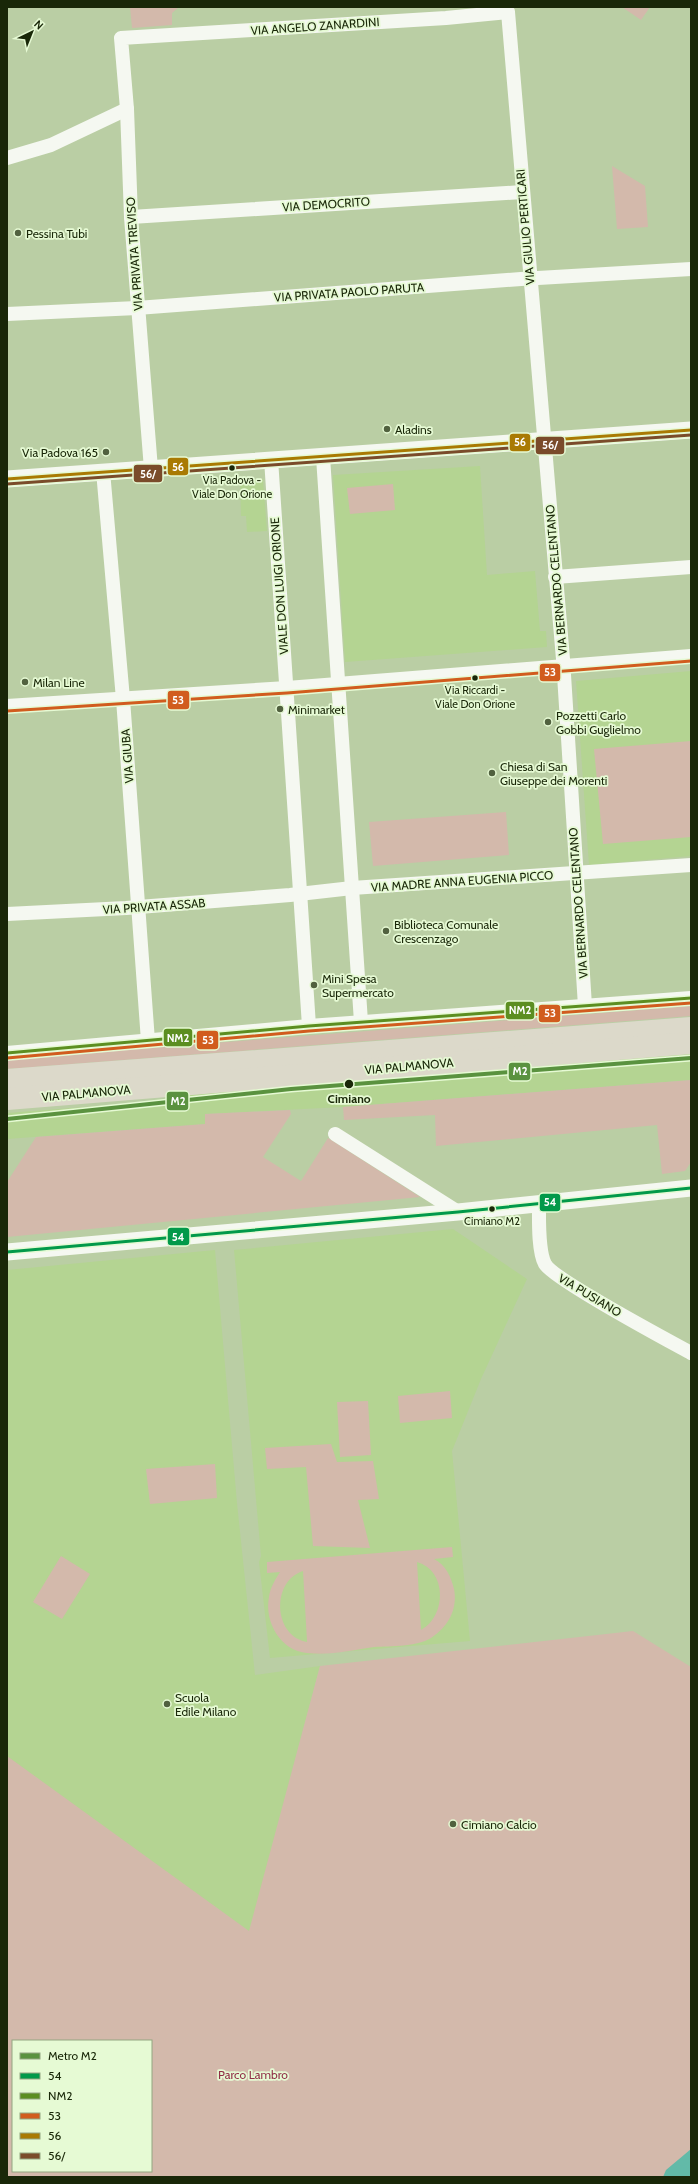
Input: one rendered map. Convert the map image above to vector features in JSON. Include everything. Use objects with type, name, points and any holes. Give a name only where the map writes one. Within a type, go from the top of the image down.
[{"type":"highway","name":"VIA PALMANOVA","points":[[7,1080],[691,1028]]},
{"type":"highway","name":"VIA PALMANOVA","points":[[7,1099],[691,1044]]},
{"type":"street","name":"VIA ANGELO ZANARDINI","points":[[121,38],[446,18],[508,12]]},
{"type":"street","name":"VIA GIULIO PERTICARI","points":[[508,12],[544,442]]},
{"type":"street","name":"VIA PRIVATA TREVISO","points":[[121,38],[127,109],[130,217],[151,468]]},
{"type":"street","points":[[7,158],[51,145],[127,109]]},
{"type":"street","name":"VIA DEMOCRITO","points":[[130,217],[522,192]]},
{"type":"street","name":"VIA PRIVATA PAOLO PARUTA","points":[[7,314],[137,308],[530,278],[691,269]]},
{"type":"street","points":[[7,479],[103,471],[544,442],[691,430]]},
{"type":"street","name":"VIA BERNARDO CELENTANO","points":[[544,442],[563,667],[585,1006]]},
{"type":"street","points":[[323,456],[361,1022]]},
{"type":"street","name":"VIALE DON LUIGI ORIONE","points":[[271,460],[309,1026]]},
{"type":"street","name":"VIA GIUBA","points":[[103,471],[123,699],[148,1042]]},
{"type":"street","points":[[555,577],[691,567]]},
{"type":"street","points":[[7,706],[287,688],[691,656]]},
{"type":"street","name":"VIA MADRE ANNA EUGENIA PICCO","points":[[352,888],[691,865]]},
{"type":"street","points":[[301,894],[352,888]]},
{"type":"street","name":"VIA PRIVATA ASSAB","points":[[7,914],[137,907],[301,894]]},
{"type":"street","points":[[7,1053],[148,1042],[309,1026],[691,998]]},
{"type":"street","points":[[335,1134],[458,1212]]},
{"type":"street","points":[[7,1252],[458,1212],[691,1188]]},
{"type":"street","name":"VIA PUSIANO","points":[[539,1204],[542,1255],[549,1269],[621,1314],[691,1352]]},
{"type":"shaded area","points":[[480,466],[487,575],[535,571],[540,631],[546,631],[547,647],[345,662],[333,475]]},
{"type":"shaded area","points":[[263,479],[267,531],[247,532],[246,516],[241,516],[240,481]]},
{"type":"shaded area","points":[[691,671],[691,856],[589,865],[576,681]]},
{"type":"shaded area","points":[[691,1052],[691,1080],[343,1107],[205,1114],[206,1124],[7,1139],[7,1113],[123,1104],[239,1089]]},
{"type":"shaded area","points":[[453,1229],[527,1279],[481,1379],[452,1451],[470,1641],[270,1658],[259,1562],[261,1556],[234,1250]]},
{"type":"shaded area","points":[[215,1250],[237,1503],[255,1675],[320,1666],[246,1946],[7,1776],[7,1270]]},
{"type":"green space","points":[[130,7],[179,7],[172,13],[172,25],[132,28]]},
{"type":"green space","points":[[622,7],[650,7],[641,20]]},
{"type":"green space","points":[[612,166],[645,186],[648,227],[617,229]]},
{"type":"green space","points":[[393,484],[395,510],[350,514],[347,488]]},
{"type":"green space","points":[[691,741],[691,837],[603,844],[594,749]]},
{"type":"green space","points":[[506,812],[509,855],[373,866],[369,822]]},
{"type":"green space","points":[[691,1006],[691,1016],[7,1069],[7,1059]]},
{"type":"green space","points":[[691,1080],[691,1162],[685,1171],[662,1174],[657,1125],[436,1146],[435,1115],[344,1120],[343,1107]]},
{"type":"green space","points":[[290,1110],[291,1114],[263,1157],[301,1181],[328,1138],[420,1197],[7,1237],[7,1182],[36,1137],[205,1124],[205,1114]]},
{"type":"green space","points":[[450,1391],[452,1418],[400,1423],[398,1396]]},
{"type":"green space","points":[[368,1401],[371,1455],[340,1457],[337,1402]]},
{"type":"green space","points":[[331,1444],[337,1462],[373,1461],[379,1499],[358,1500],[370,1548],[313,1546],[306,1467],[267,1469],[265,1448]]},
{"type":"green space","points":[[215,1464],[217,1498],[150,1504],[146,1469]]},
{"type":"green space","points":[[452,1547],[453,1557],[434,1559],[445,1568],[451,1580],[455,1596],[453,1610],[447,1623],[437,1634],[418,1643],[404,1646],[374,1647],[332,1653],[315,1654],[298,1651],[289,1647],[282,1641],[276,1634],[272,1625],[268,1607],[269,1597],[272,1587],[280,1572],[267,1573],[267,1562]],"holes":[[[417,1562],[427,1567],[434,1574],[438,1583],[440,1594],[436,1615],[430,1623],[421,1630]],[[303,1571],[307,1641],[307,1642],[296,1638],[288,1630],[282,1620],[280,1608],[281,1596],[285,1585],[293,1577]]]},
{"type":"green space","points":[[61,1556],[90,1574],[62,1619],[33,1602]]},
{"type":"green space","name":"Parco Lambro","points":[[633,1631],[691,1667],[691,2177],[7,2177],[7,1756],[249,1931],[320,1666]]},
{"type":"water","points":[[691,2149],[691,2177],[663,2177],[666,2170]]},
{"type":"metro line","name":"M2","points":[[7,1119],[291,1089],[691,1058]]},
{"type":"transit line","name":"56","points":[[7,479],[691,430]]},
{"type":"transit line","name":"56/","points":[[7,484],[691,435]]},
{"type":"transit line","name":"53","points":[[7,711],[287,693],[691,661]]},
{"type":"transit line","name":"NM2","points":[[7,1053],[309,1026],[691,998]]},
{"type":"transit line","name":"53","points":[[7,1058],[309,1031],[691,1003]]},
{"type":"transit line","name":"54","points":[[7,1252],[458,1212],[691,1188]]},
{"type":"place","name":"Pessina Tubi","points":[[18,233]]},
{"type":"place","name":"Aladins","points":[[387,429]]},
{"type":"place","name":"Via Padova 165","points":[[106,452]]},
{"type":"place","name":"Via Padova - Viale Don Orione","points":[[232,468]]},
{"type":"place","name":"Via Riccardi - Viale Don Orione","points":[[475,678]]},
{"type":"place","name":"Milan Line","points":[[25,682]]},
{"type":"place","name":"Minimarket","points":[[280,709]]},
{"type":"place","name":"Pozzetti Carlo Gobbi Guglielmo","points":[[548,722]]},
{"type":"place","name":"Chiesa di San Giuseppe dei Morenti","points":[[492,773]]},
{"type":"place","name":"Biblioteca Comunale Crescenzago","points":[[386,931]]},
{"type":"place","name":"Mini Spesa Supermercato","points":[[314,985]]},
{"type":"place","name":"Cimiano","points":[[349,1084]]},
{"type":"place","name":"Cimiano M2","points":[[492,1209]]},
{"type":"place","name":"Scuola Edile Milano","points":[[167,1704]]},
{"type":"place","name":"Cimiano Calcio","points":[[453,1824]]}]
